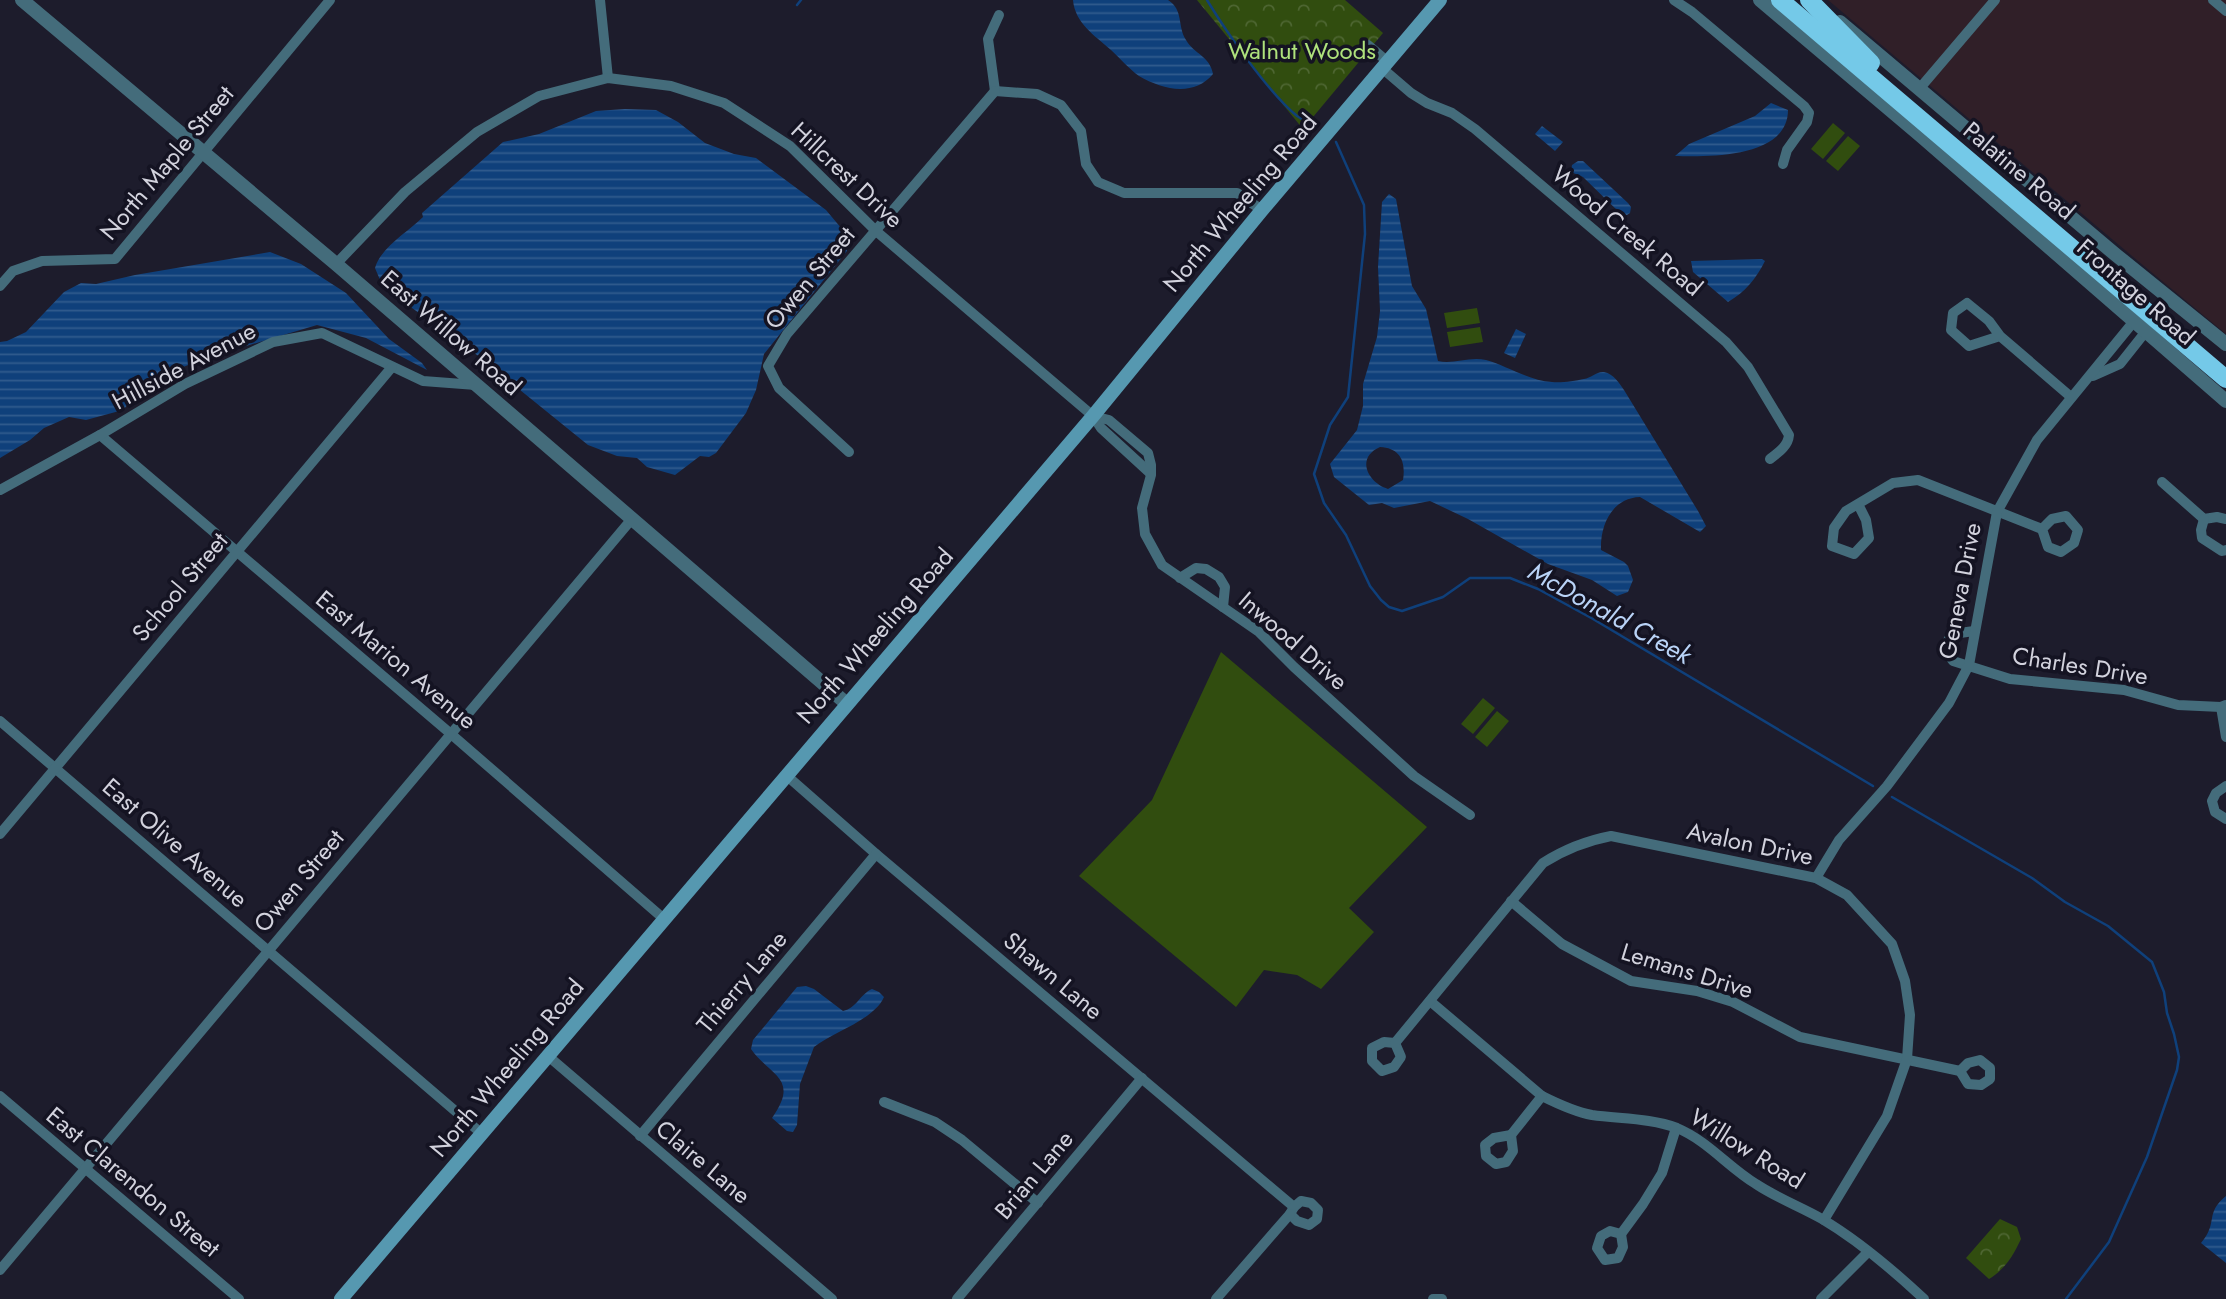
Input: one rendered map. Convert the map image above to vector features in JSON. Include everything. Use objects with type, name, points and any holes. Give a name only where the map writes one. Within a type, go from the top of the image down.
[{"type":"highway","name":"Palatine Road","points":[[1780,0],[2226,379]]},
{"type":"highway","name":"Palatine Road","points":[[1797,0],[2226,363]]},
{"type":"highway","points":[[1812,0],[1871,62]]},
{"type":"main road","name":"North Wheeling Road","points":[[341,1299],[1093,416],[1440,0]]},
{"type":"street","name":"East Willow Road","points":[[22,0],[336,264],[847,704]]},
{"type":"street","name":"North Maple Street","points":[[0,286],[13,271],[42,261],[115,260],[330,0]]},
{"type":"street","points":[[600,0],[608,78]]},
{"type":"street","points":[[1674,0],[1804,106],[1809,113],[1807,122],[1787,150],[1783,164]]},
{"type":"street","name":"Frontage Road","points":[[1760,0],[2147,330],[2226,401]]},
{"type":"street","name":"Frontage Road","points":[[1812,0],[2226,344]]},
{"type":"street","points":[[1920,88],[1995,0]]},
{"type":"street","points":[[2213,0],[2226,11]]},
{"type":"street","points":[[999,15],[988,39],[995,91],[1037,94],[1061,105],[1081,131],[1086,164],[1098,182],[1124,193],[1237,192],[1262,211]]},
{"type":"street","points":[[1368,45],[1385,66]]},
{"type":"street","name":"Wood Creek Road","points":[[1385,66],[1411,93],[1452,113],[1475,129],[1738,353],[1789,435],[1784,447],[1770,459]]},
{"type":"street","name":"Hillcrest Drive","points":[[336,264],[405,192],[477,132],[539,96],[608,78],[671,86],[724,103],[790,146],[876,230],[1093,416]]},
{"type":"street","name":"Owen Street","points":[[849,452],[779,388],[768,366],[787,334],[995,91]]},
{"type":"street","points":[[2000,337],[1969,346],[1951,330],[1952,313],[1967,303],[1989,321],[2000,337],[2071,397]]},
{"type":"street","name":"Geneva Drive","points":[[1816,878],[1839,840],[1887,786],[1949,703],[1969,666],[1997,512],[2037,440],[2135,320]]},
{"type":"street","name":"Geneva Drive","points":[[2091,377],[2120,365],[2147,330]]},
{"type":"street","name":"Hillside Avenue","points":[[0,490],[186,384],[273,342],[322,334],[423,381],[476,385]]},
{"type":"street","name":"School Street","points":[[0,834],[392,367]]},
{"type":"street","name":"Inwood Drive","points":[[1093,416],[1109,420],[1148,453],[1151,465],[1142,508],[1145,534],[1162,565],[1259,632],[1414,776],[1470,815]]},
{"type":"street","name":"East Marion Avenue","points":[[100,435],[664,919]]},
{"type":"street","points":[[1858,504],[1866,520],[1869,538],[1854,554],[1832,546],[1833,528],[1846,511],[1893,483],[1918,480],[2042,529]]},
{"type":"street","points":[[2162,482],[2204,519],[2221,518]]},
{"type":"street","points":[[2204,519],[2202,538],[2222,551],[2226,550]]},
{"type":"street","name":"Owen Street","points":[[0,1270],[631,520]]},
{"type":"street","points":[[1180,578],[1196,568],[1206,569],[1219,577],[1225,587],[1223,607]]},
{"type":"street","points":[[1969,666],[1954,661],[1945,649],[1953,634],[1974,631]]},
{"type":"street","name":"Charles Drive","points":[[1969,666],[2010,679],[2124,690],[2178,705],[2224,706]]},
{"type":"street","points":[[2224,706],[2226,737]]},
{"type":"street","name":"East Olive Avenue","points":[[0,721],[481,1133]]},
{"type":"street","name":"Shawn Lane","points":[[786,775],[1142,1078],[1292,1211],[1216,1299]]},
{"type":"street","points":[[2226,786],[2216,793],[2212,801],[2215,812],[2226,819]]},
{"type":"street","name":"Avalon Drive","points":[[1395,1044],[1543,863],[1564,850],[1611,836],[1816,878],[1847,894],[1892,944],[1905,981],[1910,1015],[1907,1059],[1887,1116],[1824,1220]]},
{"type":"street","name":"Thierry Lane","points":[[640,1136],[876,854]]},
{"type":"street","name":"Lemans Drive","points":[[1511,901],[1562,944],[1631,981],[1697,991],[1733,1002],[1800,1037],[1959,1071]]},
{"type":"street","name":"Willow Road","points":[[1430,1001],[1542,1096],[1589,1115],[1635,1119],[1676,1128],[1699,1140],[1755,1184],[1824,1220],[1868,1252],[1924,1299]]},
{"type":"street","name":"Claire Lane","points":[[548,1056],[832,1299]]},
{"type":"street","name":"Brian Lane","points":[[957,1299],[1142,1078]]},
{"type":"street","name":"East Clarendon Street","points":[[0,1096],[239,1299]]},
{"type":"street","points":[[1511,1135],[1542,1096]]},
{"type":"street","points":[[884,1102],[934,1122],[962,1140],[1038,1203]]},
{"type":"street","points":[[1621,1234],[1662,1173],[1676,1128]]},
{"type":"street","points":[[1821,1299],[1868,1252]]},
{"type":"street","points":[[1433,1299],[1441,1299]]},
{"type":"shaded area","points":[[1828,0],[2226,0],[2226,334],[2138,261]]},
{"type":"green space","name":"Walnut Woods","points":[[1197,0],[1345,0],[1383,33],[1303,129]]},
{"type":"green space","points":[[1833,123],[1845,133],[1823,159],[1811,149]]},
{"type":"green space","points":[[1848,136],[1860,146],[1838,171],[1826,161]]},
{"type":"green space","points":[[1477,308],[1480,323],[1447,328],[1444,313]]},
{"type":"green space","points":[[1480,327],[1483,342],[1450,347],[1447,332]]},
{"type":"green space","points":[[1221,652],[1427,827],[1349,908],[1374,932],[1321,989],[1297,975],[1264,970],[1236,1007],[1079,876],[1152,800]]},
{"type":"green space","points":[[1483,698],[1495,708],[1473,734],[1461,724]]},
{"type":"green space","points":[[1497,711],[1509,721],[1487,747],[1475,737]]},
{"type":"green space","points":[[2000,1219],[2017,1227],[2021,1239],[2008,1262],[1989,1279],[1966,1258]]},
{"type":"water","points":[[1073,0],[1168,0],[1176,8],[1186,40],[1209,63],[1213,74],[1197,86],[1178,89],[1158,85],[1139,76],[1086,28],[1077,15]]},
{"type":"water","points":[[1771,103],[1788,110],[1785,126],[1775,138],[1761,146],[1726,155],[1675,156],[1689,144],[1755,116]]},
{"type":"water","points":[[656,110],[678,122],[705,143],[734,154],[756,158],[826,210],[847,235],[847,251],[764,354],[756,390],[746,413],[716,453],[709,457],[700,456],[675,475],[647,467],[637,458],[617,456],[588,445],[477,355],[383,287],[375,268],[383,253],[423,217],[422,213],[503,142],[539,134],[596,111]]},
{"type":"water","points":[[1542,126],[1563,142],[1555,151],[1535,134]]},
{"type":"water","points":[[1583,161],[1628,203],[1631,207],[1630,213],[1622,215],[1583,177],[1571,172],[1572,165]]},
{"type":"water","points":[[1389,194],[1396,199],[1412,286],[1426,309],[1438,361],[1486,360],[1535,379],[1556,382],[1584,379],[1604,372],[1613,377],[1624,390],[1706,526],[1700,532],[1640,497],[1622,502],[1610,514],[1606,523],[1601,550],[1628,566],[1633,580],[1628,592],[1617,596],[1592,580],[1548,564],[1430,501],[1394,508],[1382,503],[1369,505],[1334,477],[1330,464],[1357,430],[1363,406],[1363,384],[1377,337],[1382,202]],"holes":[[[1380,447],[1387,448],[1400,457],[1404,473],[1403,480],[1388,489],[1370,476],[1366,464],[1372,452]]]},
{"type":"water","points":[[270,252],[301,264],[346,293],[389,339],[422,363],[427,370],[366,338],[317,325],[209,357],[165,374],[145,385],[123,410],[86,420],[69,417],[44,428],[0,458],[0,342],[26,332],[64,292],[81,283],[96,284]]},
{"type":"water","points":[[1691,261],[1765,261],[1754,279],[1728,302],[1693,272]]},
{"type":"water","points":[[1516,329],[1526,334],[1515,358],[1504,353]]},
{"type":"water","points":[[806,986],[843,1011],[852,1007],[872,989],[884,997],[872,1012],[814,1047],[800,1084],[797,1125],[793,1132],[787,1131],[772,1118],[780,1105],[783,1086],[780,1079],[751,1049],[753,1040],[797,987]]},
{"type":"water","points":[[2226,1196],[2226,1263],[2201,1243],[2209,1229],[2215,1208]]},
{"type":"waterway","points":[[797,5],[801,0]]},
{"type":"waterway","name":"McDonald Creek","points":[[1207,0],[1261,77],[1297,116],[1316,127]]},
{"type":"waterway","name":"McDonald Creek","points":[[1336,142],[1364,205],[1365,234],[1348,397],[1330,425],[1314,474],[1324,503],[1346,535],[1370,586],[1381,600],[1389,607],[1402,611],[1443,597],[1470,578],[1510,578],[1538,589],[1593,619],[1873,786]]},
{"type":"waterway","name":"McDonald Creek","points":[[1892,797],[2032,878],[2065,902],[2108,926],[2152,962],[2164,992],[2179,1057],[2177,1070],[2147,1157],[2109,1242],[2066,1299]]}]
